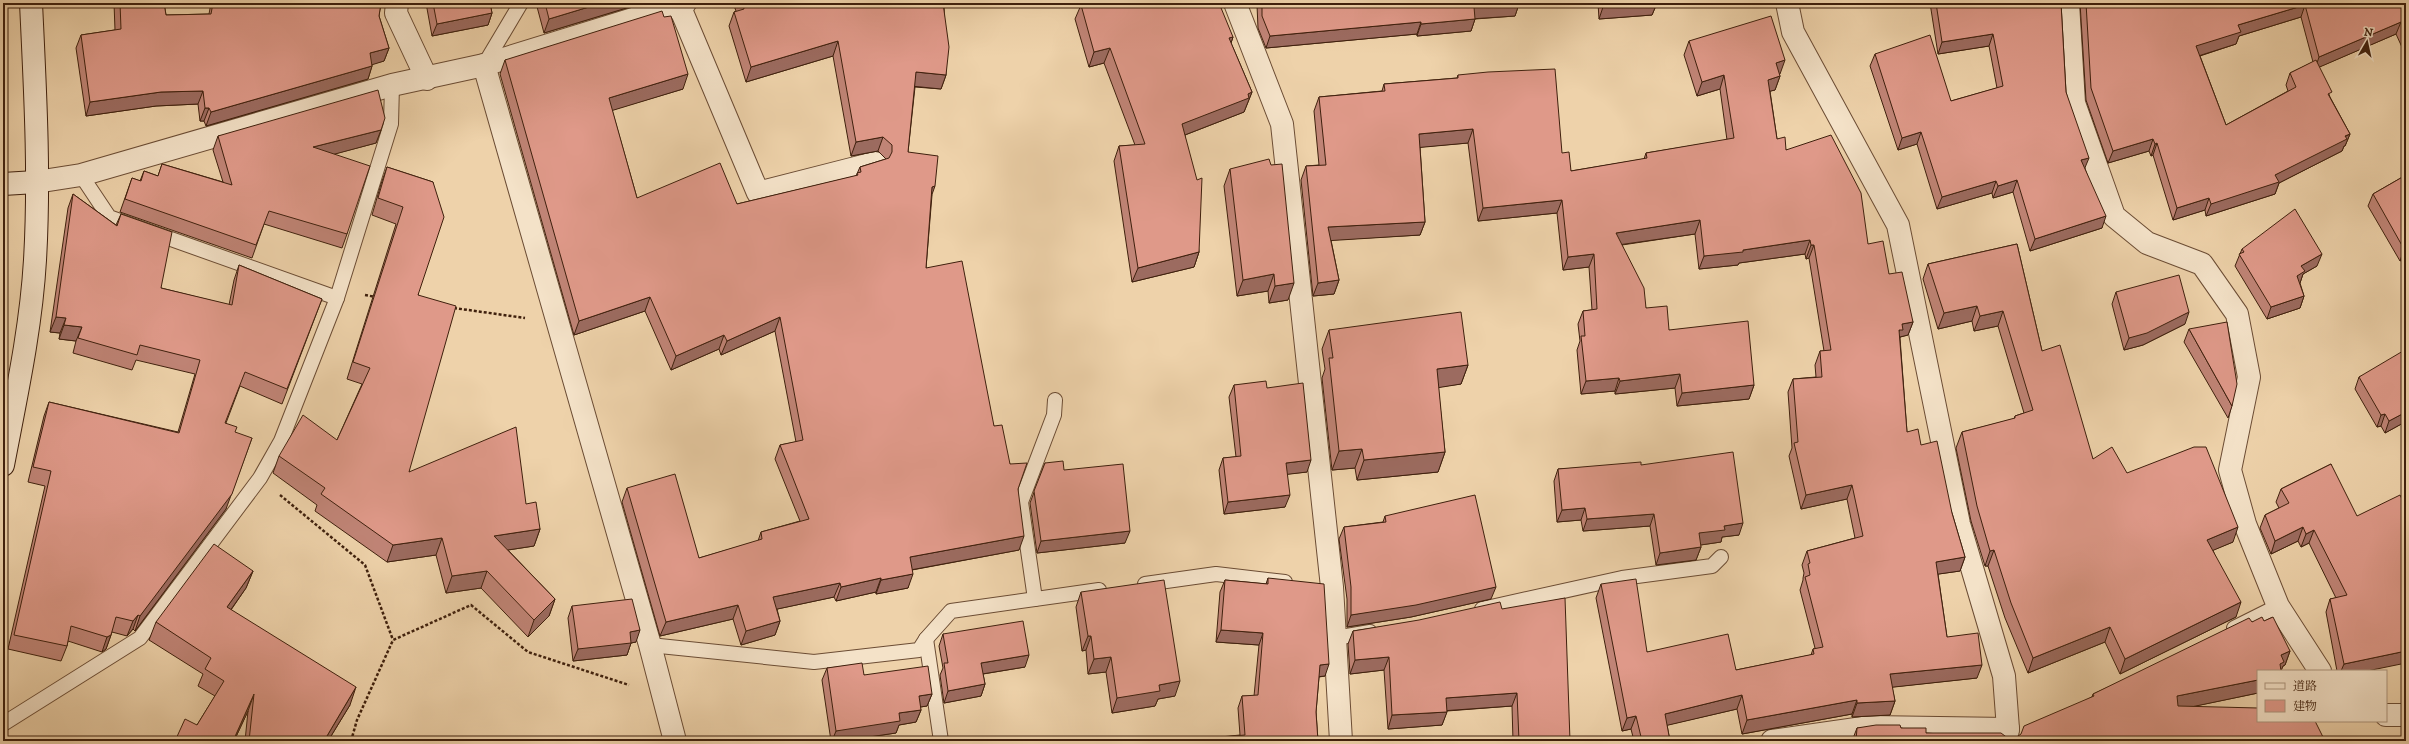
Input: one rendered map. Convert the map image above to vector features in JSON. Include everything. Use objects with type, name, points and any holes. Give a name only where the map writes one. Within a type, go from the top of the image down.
[{"type":"street","points":[[3,465],[27,341],[35,260],[37,133],[31,3]]},
{"type":"street","points":[[397,3],[396,13],[427,78]]},
{"type":"street","points":[[1235,3],[1282,124],[1324,586],[1334,638],[1341,741]]},
{"type":"street","points":[[1772,741],[1870,727],[2011,732],[2004,676],[1959,524],[1898,225],[1793,32],[1787,3]]},
{"type":"street","points":[[2068,3],[2074,104],[2114,216],[2147,244],[2202,264],[2237,314],[2249,377],[2230,470],[2245,524],[2278,606],[2319,670]]},
{"type":"street","points":[[3,184],[36,182],[81,175],[392,85],[484,65],[682,4],[758,192],[875,163]]},
{"type":"street","points":[[484,65],[556,322],[650,645],[675,741]]},
{"type":"street","points":[[2387,715],[2406,715]]},
{"type":"lane","points":[[484,65],[521,3]]},
{"type":"lane","points":[[3,724],[140,638],[260,478],[281,441],[338,295],[391,124],[392,85]]},
{"type":"lane","points":[[81,175],[109,217],[338,295]]},
{"type":"lane","points":[[1035,599],[1021,502],[1054,415],[1055,400]]},
{"type":"lane","points":[[1467,613],[1622,578],[1712,566],[1721,557]]},
{"type":"lane","points":[[1129,586],[1216,574],[1301,583]]},
{"type":"lane","points":[[650,645],[814,662],[919,650],[926,639],[951,611],[1113,588]]},
{"type":"lane","points":[[2222,633],[2278,606]]},
{"type":"lane","points":[[1334,638],[1381,630]]},
{"type":"lane","points":[[926,639],[942,741]]},
{"type":"path","points":[[338,295],[378,297]]},
{"type":"path","points":[[448,307],[556,322]]},
{"type":"path","points":[[260,478],[365,566],[393,640]]},
{"type":"path","points":[[351,741],[357,720],[393,640],[471,605],[528,652],[632,686]]},
{"type":"building","points":[[120,3],[164,3],[166,15],[211,14],[213,3],[381,3],[379,16],[389,48],[370,53],[372,66],[211,112],[209,108],[205,108],[203,91],[161,92],[90,102],[81,35],[121,29]]},
{"type":"building","points":[[433,3],[490,3],[492,13],[437,24]]},
{"type":"building","points":[[545,3],[602,3],[549,19]]},
{"type":"building","points":[[743,3],[943,3],[949,47],[946,75],[916,72],[908,152],[938,156],[935,186],[932,187],[926,268],[962,261],[994,426],[1002,425],[1010,464],[1027,463],[1018,489],[1024,536],[910,557],[913,574],[881,580],[881,578],[841,587],[840,583],[773,597],[780,621],[746,631],[738,605],[666,622],[627,488],[675,474],[699,558],[762,539],[761,532],[809,519],[780,445],[803,440],[780,317],[727,341],[724,335],[676,356],[650,297],[579,321],[505,60],[662,11],[664,17],[671,16],[688,74],[609,98],[637,198],[720,163],[737,204],[858,175],[857,173],[861,172],[860,167],[889,158],[892,152],[892,145],[883,137],[856,142],[838,41],[751,67],[734,12],[744,9]]},
{"type":"building","points":[[1086,3],[1219,3],[1233,37],[1229,38],[1252,92],[1248,94],[1249,98],[1182,124],[1197,180],[1202,178],[1199,252],[1138,268],[1119,146],[1145,144],[1110,48],[1094,52],[1081,5]]},
{"type":"building","points":[[1262,3],[1519,4],[1474,7],[1475,19],[1421,24],[1421,22],[1270,36],[1262,16]]},
{"type":"building","points":[[1603,3],[1657,3],[1603,7]]},
{"type":"building","points":[[1936,3],[2061,3],[2066,92],[2089,158],[2081,160],[2106,216],[2035,239],[2017,180],[1998,186],[1996,181],[1942,197],[1921,132],[1902,138],[1875,54],[1930,35],[1951,101],[2003,86],[1993,34],[1942,42]]},
{"type":"building","points":[[2086,3],[2406,3],[2406,34],[2401,22],[2319,57],[2305,5],[2238,25],[2241,32],[2196,46],[2226,125],[2296,87],[2290,73],[2316,60],[2332,92],[2328,94],[2350,134],[2345,136],[2347,139],[2275,175],[2279,182],[2211,204],[2209,198],[2177,208],[2157,143],[2155,144],[2153,139],[2113,151],[2091,88]]},
{"type":"building","points":[[1771,16],[1785,60],[1776,63],[1780,76],[1768,80],[1777,139],[1785,137],[1786,150],[1831,135],[1861,193],[1868,244],[1883,241],[1889,274],[1902,272],[1913,322],[1902,324],[1903,330],[1899,330],[1907,432],[1918,429],[1921,445],[1937,441],[1952,513],[1965,557],[1936,562],[1947,637],[1978,633],[1982,665],[1890,674],[1895,701],[1857,703],[1857,700],[1747,720],[1742,695],[1665,714],[1670,741],[1642,741],[1636,716],[1627,718],[1601,584],[1636,579],[1647,652],[1728,634],[1736,670],[1814,654],[1813,649],[1823,647],[1805,577],[1810,575],[1808,564],[1810,563],[1807,551],[1863,536],[1852,485],[1806,495],[1794,443],[1798,442],[1793,379],[1822,377],[1820,351],[1831,350],[1814,245],[1811,245],[1810,240],[1743,250],[1743,252],[1704,256],[1700,220],[1616,233],[1644,288],[1646,308],[1667,306],[1669,330],[1748,321],[1754,385],[1682,393],[1680,374],[1620,381],[1619,378],[1586,381],[1581,336],[1585,336],[1583,311],[1597,309],[1594,254],[1568,257],[1562,200],[1483,208],[1473,129],[1419,134],[1425,222],[1328,227],[1339,280],[1318,283],[1306,166],[1326,165],[1319,97],[1385,91],[1384,84],[1458,78],[1458,75],[1488,72],[1555,69],[1562,153],[1569,152],[1571,171],[1647,158],[1646,153],[1734,138],[1724,75],[1702,82],[1689,41]]},
{"type":"building","points":[[378,90],[385,118],[381,130],[313,147],[370,166],[347,234],[269,211],[256,245],[125,199],[132,178],[141,181],[144,171],[158,176],[162,164],[232,185],[218,136]]},
{"type":"building","points":[[1269,159],[1271,165],[1282,164],[1294,283],[1275,286],[1274,274],[1243,280],[1230,169]]},
{"type":"building","points":[[387,167],[433,182],[444,217],[418,295],[456,306],[409,472],[516,427],[526,504],[536,502],[540,529],[494,536],[555,599],[534,620],[487,571],[452,576],[442,538],[393,545],[321,494],[325,488],[279,456],[303,415],[337,440],[370,368],[353,362],[403,207],[378,198]]},
{"type":"building","points":[[2406,175],[2406,248],[2404,249],[2373,194]]},
{"type":"building","points":[[73,194],[117,226],[121,214],[172,232],[161,288],[232,305],[239,265],[322,299],[287,389],[245,372],[225,423],[237,427],[235,432],[252,438],[232,494],[140,616],[138,615],[133,621],[116,617],[111,635],[107,637],[71,626],[67,646],[14,635],[51,471],[33,467],[49,402],[179,433],[200,360],[140,345],[137,355],[78,338],[82,327],[64,325],[66,318],[56,317]]},
{"type":"building","points":[[2295,209],[2322,254],[2301,266],[2305,271],[2297,276],[2304,296],[2271,307],[2239,254],[2244,252],[2242,249]]},
{"type":"building","points":[[2017,244],[2042,351],[2060,345],[2093,459],[2112,447],[2127,473],[2194,447],[2206,447],[2238,527],[2207,540],[2241,602],[2125,659],[2110,627],[2033,658],[2011,603],[1994,550],[1990,551],[1977,506],[1962,432],[2015,418],[2015,416],[2033,410],[2003,311],[1980,316],[1977,306],[1944,313],[1928,264]]},
{"type":"building","points":[[2179,275],[2189,312],[2147,333],[2129,338],[2116,292]]},
{"type":"building","points":[[1461,312],[1468,365],[1437,369],[1445,452],[1364,460],[1362,449],[1339,451],[1329,358],[1333,358],[1329,330]]},
{"type":"building","points":[[2227,322],[2237,384],[2232,406],[2189,329]]},
{"type":"building","points":[[2403,351],[2406,357],[2406,412],[2389,421],[2385,414],[2381,415],[2359,377]]},
{"type":"building","points":[[1266,381],[1267,388],[1303,383],[1311,460],[1286,463],[1290,495],[1228,502],[1223,458],[1241,456],[1234,385]]},
{"type":"building","points":[[1733,452],[1743,523],[1724,526],[1725,530],[1699,533],[1701,547],[1660,553],[1654,514],[1587,519],[1585,508],[1562,510],[1558,469],[1641,462],[1641,465]]},
{"type":"building","points":[[1063,461],[1064,470],[1123,464],[1130,531],[1041,541],[1034,491],[1045,463]]},
{"type":"building","points":[[2331,464],[2357,516],[2400,495],[2405,505],[2406,504],[2406,651],[2344,664],[2330,599],[2347,595],[2314,530],[2306,534],[2303,527],[2275,541],[2265,515],[2289,503],[2281,489]]},
{"type":"building","points":[[1475,495],[1496,587],[1416,605],[1351,615],[1351,587],[1344,527],[1386,522],[1385,516]]},
{"type":"building","points":[[214,544],[253,571],[227,607],[356,687],[324,741],[249,741],[254,694],[233,741],[175,741],[185,719],[197,725],[224,681],[205,669],[211,658],[156,622]]},
{"type":"building","points":[[1268,578],[1324,584],[1329,664],[1320,665],[1316,712],[1318,741],[1201,741],[1201,739],[1245,735],[1242,696],[1258,695],[1263,633],[1221,630],[1225,580],[1268,584]]},
{"type":"building","points":[[1164,580],[1180,681],[1159,685],[1160,691],[1117,698],[1111,657],[1094,659],[1091,636],[1088,636],[1081,592]]},
{"type":"building","points":[[1565,598],[1570,741],[1519,741],[1517,693],[1446,698],[1447,712],[1392,715],[1389,657],[1355,660],[1353,631],[1419,620],[1500,602],[1502,609]]},
{"type":"building","points":[[632,599],[640,630],[630,632],[631,643],[578,649],[572,606]]},
{"type":"building","points":[[2262,617],[2264,621],[2273,617],[2290,651],[2281,655],[2284,662],[2280,664],[2281,670],[2257,670],[2257,680],[2177,696],[2178,706],[2257,708],[2257,722],[2316,722],[2325,741],[1856,741],[1857,728],[1876,725],[1900,725],[1901,728],[1926,728],[1926,733],[2001,733],[2009,739],[2015,738],[2021,734],[2024,726],[2094,696],[2093,694],[2249,618],[2252,622]]},
{"type":"building","points":[[1023,621],[1029,655],[981,663],[985,684],[948,691],[944,663],[948,663],[943,634]]},
{"type":"building","points":[[862,663],[864,675],[928,666],[932,694],[919,696],[921,710],[899,713],[900,721],[836,731],[827,668]]}]
